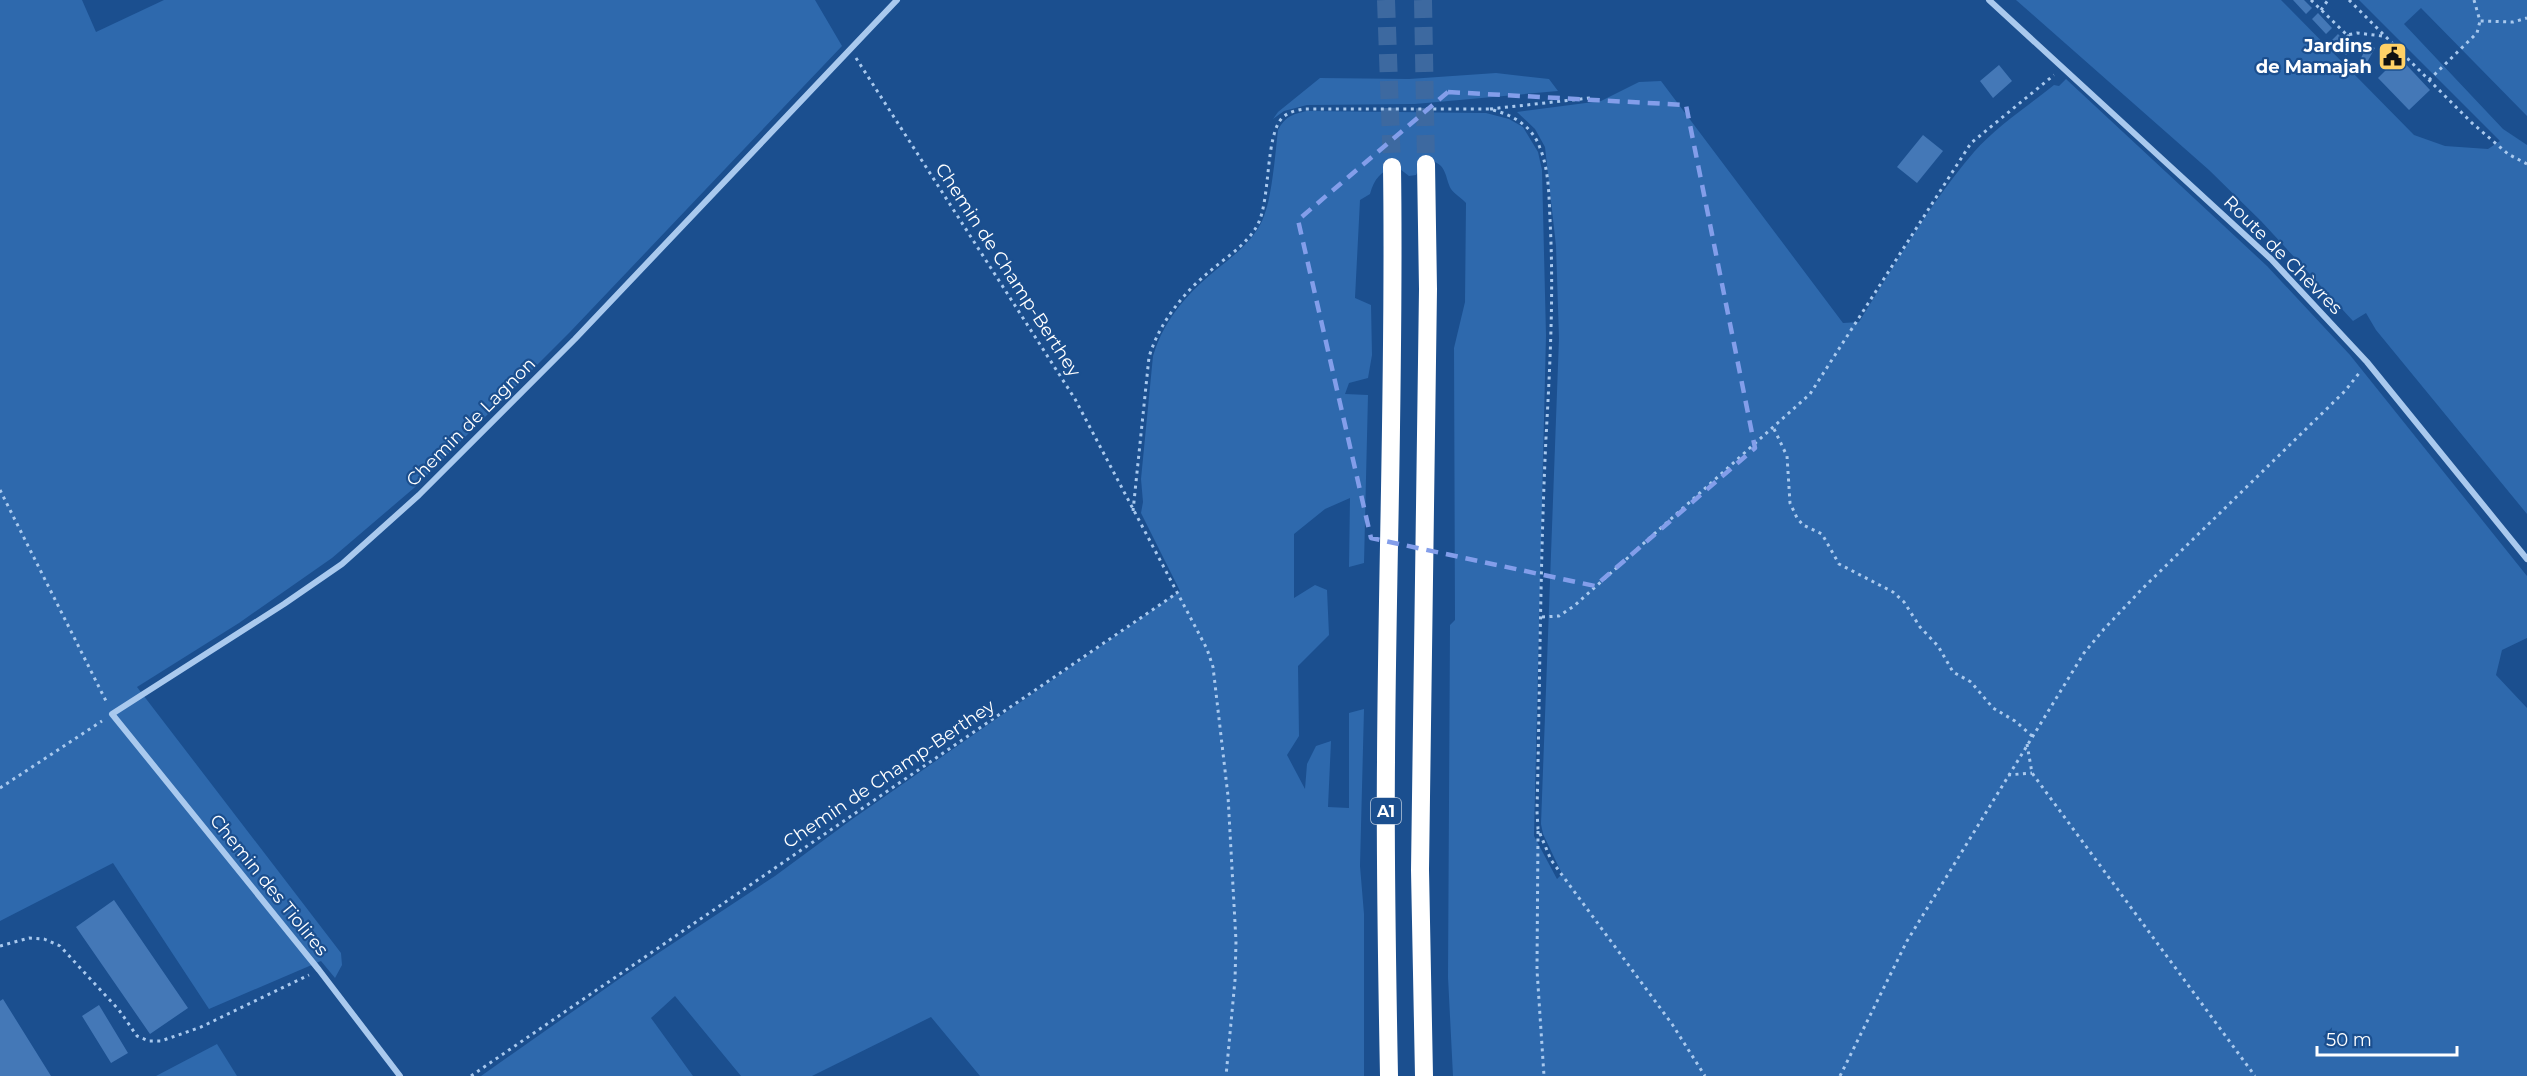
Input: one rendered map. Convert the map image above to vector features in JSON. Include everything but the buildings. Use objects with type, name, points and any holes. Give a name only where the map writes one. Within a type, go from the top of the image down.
[{"type":"highway","name":"A1","points":[[1424,1076],[1420,858],[1428,289],[1426,164]]},
{"type":"highway","name":"A1","points":[[1389,1076],[1386,794],[1392,386],[1392,167]]},
{"type":"street","name":"Route de Chèvres","points":[[1989,0],[2271,259],[2367,362],[2527,559]]},
{"type":"street","name":"Chemin de Lagnon","points":[[112,714],[342,564],[419,495],[575,339],[894,2]]},
{"type":"street","name":"Chemin des Tiolires","points":[[112,714],[319,970],[400,1076]]},
{"type":"path","points":[[2311,0],[2347,35],[2358,48],[2357,51]]},
{"type":"path","points":[[2321,10],[2328,0]]},
{"type":"path","points":[[2349,0],[2472,123],[2508,154],[2527,164]]},
{"type":"path","points":[[2429,80],[2477,33],[2480,21],[2474,0]]},
{"type":"path","points":[[2480,21],[2513,22],[2527,18]]},
{"type":"path","points":[[2347,35],[2357,33],[2384,36]]},
{"type":"path","name":"Chemin de Champ-Berthey","points":[[850,49],[1075,399],[1202,636],[1213,667],[1228,796],[1236,941],[1226,1076]]},
{"type":"path","points":[[1542,616],[1559,616],[1574,606],[1670,517],[1774,429],[1810,394],[1971,143],[2064,67]]},
{"type":"path","points":[[1133,511],[1149,357],[1153,344],[1163,323],[1178,303],[1206,274],[1237,249],[1256,227],[1265,200],[1273,142],[1283,117],[1291,112],[1304,109],[1489,109],[1590,98]]},
{"type":"path","points":[[1489,109],[1504,112],[1524,124],[1537,140],[1545,161],[1552,248],[1552,321],[1546,438],[1537,811],[1537,970],[1544,1076]]},
{"type":"path","points":[[1840,1076],[1907,942],[2084,653],[2104,629],[2345,391],[2367,362]]},
{"type":"path","points":[[1774,429],[1787,456],[1786,474],[1790,503],[1797,518],[1803,525],[1822,534],[1839,564],[1893,592],[1904,602],[1920,627],[1938,646],[1953,672],[1971,682],[1993,708],[2015,721],[2032,736]]},
{"type":"path","points":[[0,490],[112,714],[0,788]]},
{"type":"path","name":"Chemin de Champ-Berthey","points":[[471,1076],[1177,592]]},
{"type":"path","points":[[2027,744],[2032,773],[2255,1076]]},
{"type":"path","points":[[2008,775],[2032,773]]},
{"type":"path","points":[[1538,829],[1551,861],[1672,1024],[1705,1076]]},
{"type":"path","points":[[0,946],[29,938],[44,939],[60,946],[119,1010],[137,1036],[149,1041],[161,1041],[201,1026],[319,970]]},
{"type":"highlighted area","points":[[1448,92],[1686,105],[1755,448],[1595,586],[1371,538],[1298,220]]},
{"type":"shaded area","points":[[0,0],[82,0],[96,32],[164,0],[815,0],[842,46],[570,332],[414,488],[332,558],[239,623],[137,687],[341,953],[342,965],[335,978],[321,961],[209,1009],[113,863],[0,921]]},
{"type":"shaded area","points":[[2016,0],[2281,0],[2414,135],[2445,146],[2488,149],[2500,141],[2359,0],[2527,0],[2527,116],[2421,8],[2404,24],[2503,129],[2527,145],[2527,514],[2376,330],[2366,313],[2353,321],[2261,221],[2209,170]]},
{"type":"shaded area","points":[[1496,73],[1549,79],[1558,91],[1415,104],[1307,105],[1284,111],[1273,119],[1278,112],[1320,78],[1409,79]]},
{"type":"shaded area","points":[[2066,79],[2267,266],[2350,355],[2527,576],[2527,638],[2502,650],[2496,675],[2527,708],[2527,1076],[1453,1076],[1448,977],[1450,625],[1455,620],[1454,348],[1465,302],[1466,203],[1451,189],[1445,172],[1432,161],[1420,167],[1416,175],[1409,176],[1396,166],[1386,170],[1376,180],[1370,194],[1360,200],[1355,298],[1371,305],[1372,355],[1368,378],[1349,383],[1345,394],[1368,395],[1364,563],[1349,567],[1350,498],[1325,509],[1294,534],[1294,598],[1315,585],[1327,590],[1329,635],[1298,666],[1299,736],[1287,755],[1305,789],[1307,764],[1316,746],[1331,741],[1328,807],[1349,808],[1349,713],[1364,709],[1360,866],[1364,914],[1364,1076],[980,1076],[931,1017],[812,1076],[741,1076],[675,996],[651,1018],[693,1076],[481,1076],[619,979],[775,876],[851,820],[1180,591],[1141,513],[1143,502],[1141,479],[1153,356],[1166,326],[1185,299],[1248,242],[1260,225],[1270,192],[1278,130],[1290,117],[1307,111],[1486,113],[1509,119],[1523,127],[1538,152],[1542,170],[1546,335],[1534,836],[1557,879],[1562,874],[1543,834],[1541,824],[1559,338],[1556,246],[1545,147],[1535,129],[1517,112],[1601,101],[1639,82],[1661,81],[1843,323],[1859,322],[1928,213],[1974,152],[2013,117],[2054,85],[2059,86]]},
{"type":"shaded area","points":[[217,1044],[237,1076],[156,1076]]},
{"type":"tunnel","points":[[1386,0],[1392,167]]},
{"type":"tunnel","points":[[1423,0],[1426,164]]},
{"type":"place","name":"Jardins de Mamajah","points":[[2393,56]]}]
